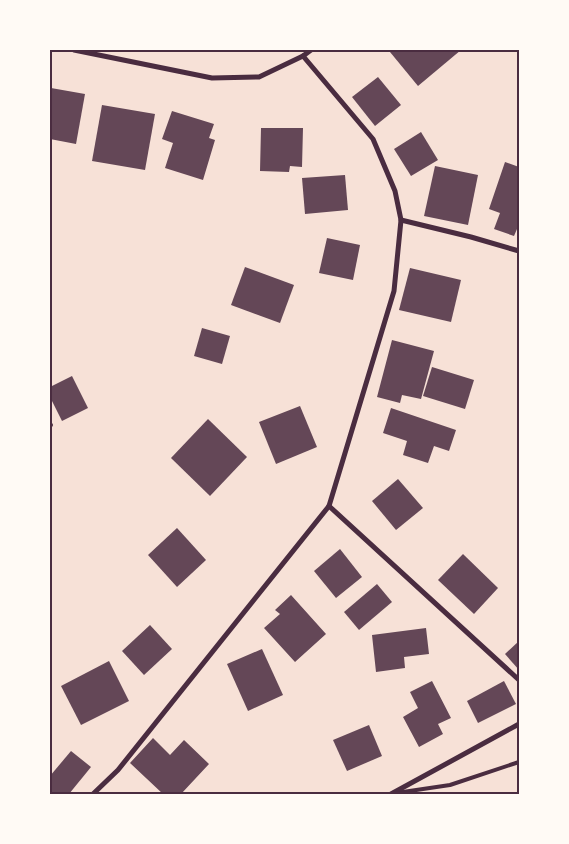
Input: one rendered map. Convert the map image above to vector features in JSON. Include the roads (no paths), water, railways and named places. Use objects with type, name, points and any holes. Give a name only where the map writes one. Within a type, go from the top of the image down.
[{"type":"street","points":[[74,50],[212,78],[260,77],[312,50]]},
{"type":"street","points":[[93,794],[118,770],[329,506],[394,291],[401,220],[395,191],[373,139],[302,56]]},
{"type":"street","points":[[401,220],[519,251]]},
{"type":"street","points":[[329,506],[519,680]]},
{"type":"street","points":[[392,793],[519,724]]},
{"type":"lane","points":[[392,793],[450,785],[519,762]]}]
